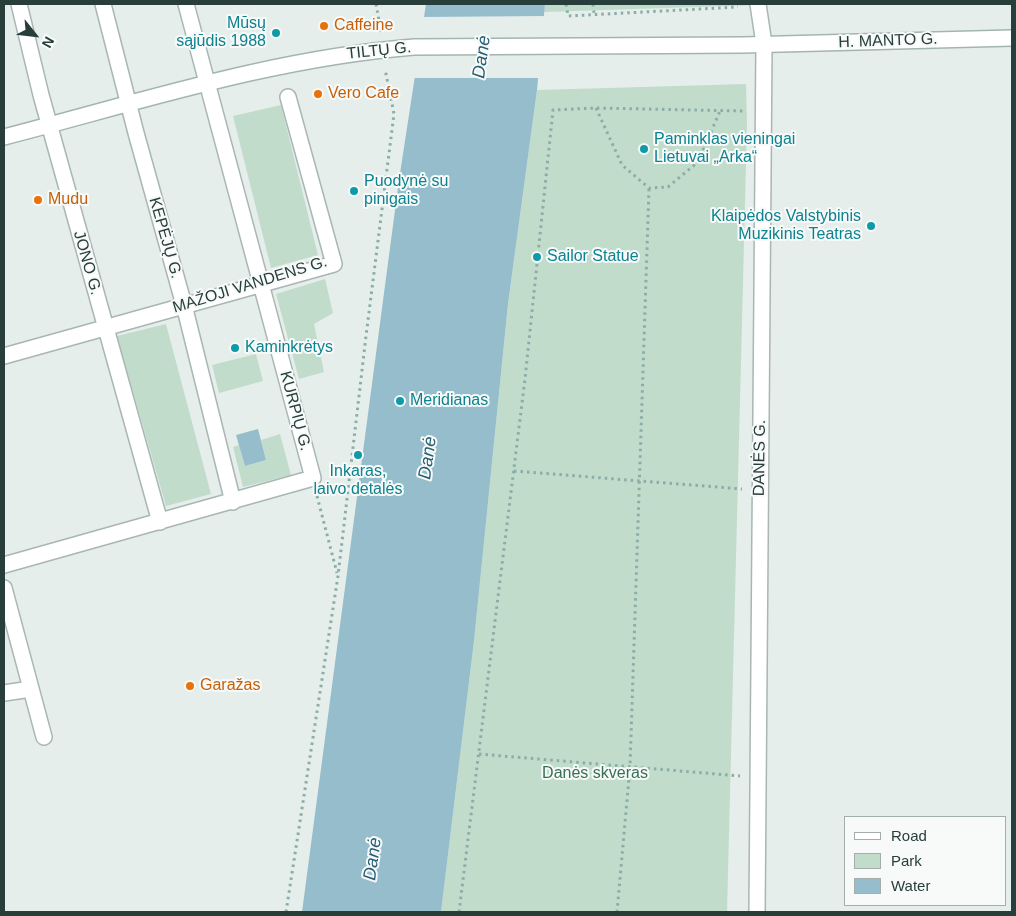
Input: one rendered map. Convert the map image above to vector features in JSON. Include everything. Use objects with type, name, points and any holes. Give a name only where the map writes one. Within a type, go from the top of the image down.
[{"type":"street","name":"JONO G.","points":[[19,4],[49,126],[160,522]]},
{"type":"street","name":"KEPĖJŲ G.","points":[[103,4],[128,104],[184,305],[233,502]]},
{"type":"street","name":"KURPIŲ G.","points":[[186,4],[313,478]]},
{"type":"street","name":"DANĖS G.","points":[[757,912],[764,111],[764,44],[758,4]]},
{"type":"street","name":"H. MANTO G.","points":[[764,44],[1012,38]]},
{"type":"street","name":"TILTŲ G.","points":[[4,137],[207,84],[341,55],[414,47],[764,44]]},
{"type":"street","name":"MAŽOJI VANDENS G.","points":[[4,356],[105,326],[334,264],[288,97]]},
{"type":"street","points":[[4,565],[313,478]]},
{"type":"street","points":[[4,588],[44,737]]},
{"type":"street","points":[[4,693],[30,689]]},
{"type":"path","points":[[376,4],[378,11]]},
{"type":"path","points":[[566,4],[568,16],[758,4]]},
{"type":"path","points":[[593,4],[594,13]]},
{"type":"path","points":[[674,4],[674,10]]},
{"type":"path","points":[[286,912],[338,576],[394,114],[385,68]]},
{"type":"path","points":[[459,912],[525,379],[553,110],[596,108],[764,111]]},
{"type":"path","points":[[596,108],[622,165],[650,188],[668,187],[698,162],[720,110]]},
{"type":"path","points":[[617,912],[630,767],[650,188]]},
{"type":"path","points":[[514,471],[760,491]]},
{"type":"path","points":[[313,478],[338,576]]},
{"type":"path","points":[[479,754],[757,778]]},
{"type":"green space","points":[[545,4],[758,4],[759,5],[544,12]]},
{"type":"green space","name":"Danės skveras","points":[[746,84],[747,125],[727,912],[441,912],[474,641],[508,304],[537,90]]},
{"type":"green space","points":[[281,105],[318,255],[271,268],[233,116]]},
{"type":"green space","points":[[325,279],[333,313],[314,324],[324,372],[299,379],[276,294]]},
{"type":"green space","points":[[166,324],[211,494],[166,506],[117,336]]},
{"type":"green space","points":[[256,354],[263,381],[219,393],[212,365]]},
{"type":"green space","points":[[280,434],[291,475],[243,487],[233,447],[239,445],[245,466],[266,460],[261,440]]},
{"type":"water","name":"Danė","points":[[426,4],[545,4],[537,90],[508,304],[474,641],[441,912],[302,912],[399,180]]},
{"type":"water","points":[[258,429],[266,460],[245,466],[236,435]]},
{"type":"pier","points":[[546,16],[540,78],[414,78],[421,17]]},
{"type":"place","name":"Caffeine","points":[[324,26]]},
{"type":"place","name":"Mūsų sąjūdis 1988","points":[[276,33]]},
{"type":"place","name":"Vero Cafe","points":[[318,94]]},
{"type":"place","name":"Paminklas vieningai Lietuvai „Arka“","points":[[644,149]]},
{"type":"place","name":"Puodynė su pinigais","points":[[354,191]]},
{"type":"place","name":"Mudu","points":[[38,200]]},
{"type":"place","name":"Klaipėdos Valstybinis Muzikinis Teatras","points":[[871,226]]},
{"type":"place","name":"Sailor Statue","points":[[537,257]]},
{"type":"place","name":"Kaminkrėtys","points":[[235,348]]},
{"type":"place","name":"Meridianas","points":[[400,401]]},
{"type":"place","name":"Inkaras, laivo detalės","points":[[358,455]]},
{"type":"place","name":"Garažas","points":[[190,686]]}]
